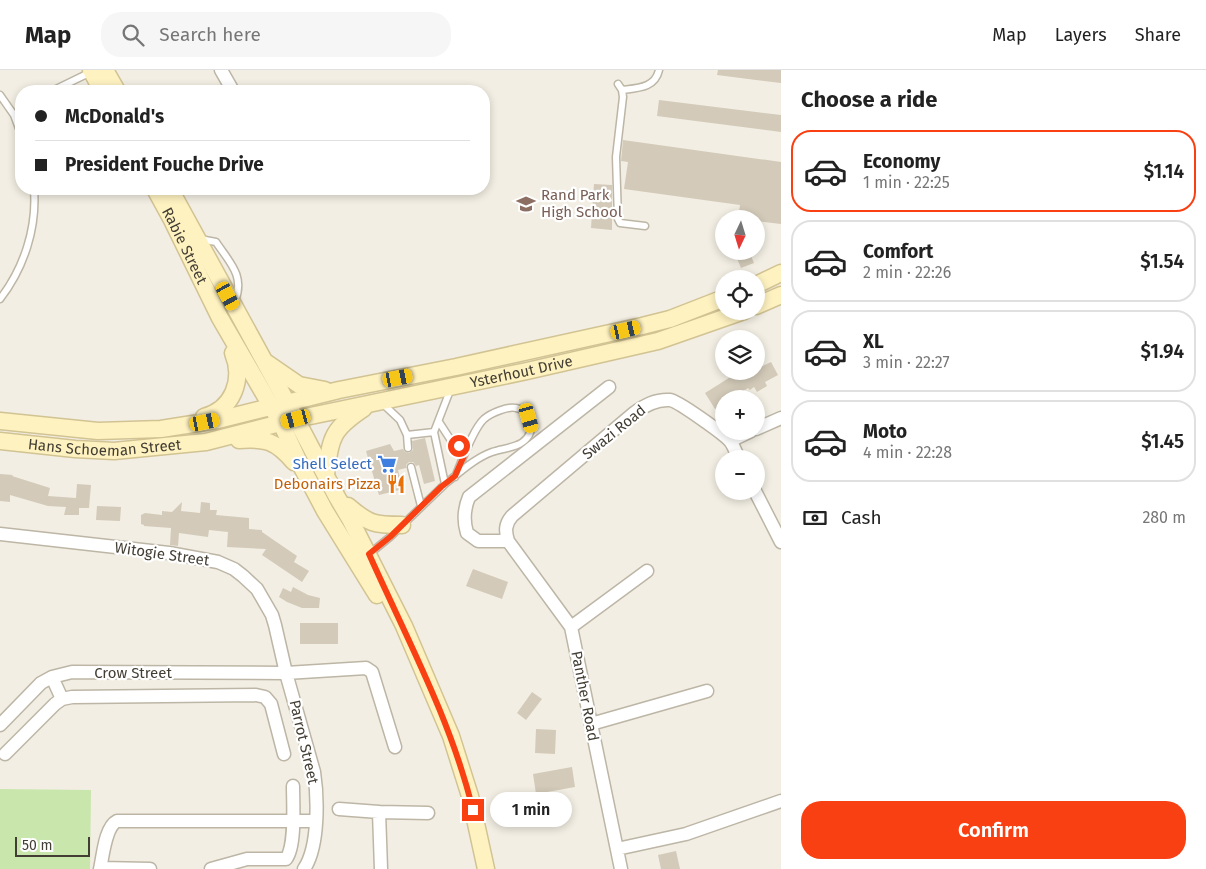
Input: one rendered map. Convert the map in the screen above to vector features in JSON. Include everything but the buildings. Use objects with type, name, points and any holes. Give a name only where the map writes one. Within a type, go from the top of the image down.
[{"type":"main road","points":[[96,71],[100,85]]},
{"type":"main road","points":[[96,71],[110,85]]},
{"type":"main road","name":"Rabie Street","points":[[158,195],[220,318],[279,404]]},
{"type":"main road","name":"Rabie Street","points":[[173,195],[263,360],[279,404]]},
{"type":"main road","points":[[765,281],[781,273]]},
{"type":"main road","points":[[765,302],[781,295]]},
{"type":"main road","name":"Ysterhout Drive","points":[[279,404],[633,328],[670,319],[715,302]]},
{"type":"main road","points":[[161,429],[210,415],[224,407],[232,397],[237,382],[237,366],[220,318]]},
{"type":"main road","name":"Ysterhout Drive","points":[[289,421],[452,387],[658,340],[717,320]]},
{"type":"main road","points":[[263,360],[299,385],[321,390],[339,390]]},
{"type":"main road","points":[[326,474],[334,432],[347,420],[376,402]]},
{"type":"main road","points":[[279,404],[326,474],[397,629],[414,652],[444,718],[470,796],[486,869]]},
{"type":"main road","name":"Hans Schoeman Street","points":[[0,421],[105,432],[161,429],[205,422],[279,404]]},
{"type":"main road","points":[[289,421],[298,460],[325,511],[363,557]]},
{"type":"main road","name":"Hans Schoeman Street","points":[[0,441],[114,451],[206,442],[289,421]]},
{"type":"main road","points":[[206,442],[248,439],[269,442],[284,450],[310,481]]},
{"type":"main road","points":[[336,497],[370,523],[402,525]]},
{"type":"street","points":[[221,70],[230,85]]},
{"type":"street","points":[[508,541],[478,541],[467,533],[464,523],[465,507],[470,497],[609,386]]},
{"type":"street","name":"Swazi Road","points":[[508,541],[506,528],[512,516],[634,413],[648,404],[660,400],[672,400],[692,412],[730,441],[734,450]]},
{"type":"street","points":[[765,425],[781,418]]},
{"type":"street","points":[[760,500],[781,542]]},
{"type":"street","name":"Witogie Street","points":[[0,534],[169,553],[218,562],[234,569],[257,589],[272,615],[286,673]]},
{"type":"street","name":"Panther Road","points":[[508,541],[572,628],[621,869]]},
{"type":"street","points":[[572,628],[647,571]]},
{"type":"street","name":"Crow Street","points":[[0,725],[36,687],[52,677],[72,672],[286,673],[370,669],[395,747]]},
{"type":"street","name":"Parrot Street","points":[[286,673],[316,784],[316,821],[310,856],[304,869]]},
{"type":"street","points":[[52,677],[62,700]]},
{"type":"street","points":[[591,724],[708,691]]},
{"type":"street","points":[[6,754],[55,704],[72,697],[256,695],[265,697],[271,704],[284,754]]},
{"type":"street","points":[[211,869],[247,859],[286,859],[290,851],[293,821],[292,786]]},
{"type":"street","points":[[617,849],[686,834],[781,801]]},
{"type":"street","points":[[339,809],[428,813]]},
{"type":"street","points":[[380,812],[381,869]]},
{"type":"street","points":[[150,869],[101,869],[112,824],[118,821],[316,821]]},
{"type":"lane","points":[[645,226],[620,223],[618,219],[616,157],[622,103],[620,87],[649,85],[655,80],[659,70]]},
{"type":"lane","points":[[65,85],[96,71]]},
{"type":"lane","points":[[0,95],[14,115]]},
{"type":"lane","points":[[0,299],[12,284],[26,251],[33,217],[34,195]]},
{"type":"lane","points":[[445,484],[434,432],[452,387]]},
{"type":"lane","points":[[376,402],[400,420],[407,435],[408,448]]},
{"type":"lane","points":[[363,557],[390,537],[455,476],[483,456],[521,443],[528,437],[532,428],[529,418],[523,410],[507,408],[486,417],[479,424],[455,476]]},
{"type":"lane","points":[[439,422],[452,442],[467,449]]},
{"type":"lane","points":[[407,435],[434,432]]},
{"type":"lane","points":[[411,467],[421,506]]},
{"type":"green space","points":[[0,789],[91,790],[90,869],[0,869]]},
{"type":"place","name":"Rand Park High School","points":[[526,204]]},
{"type":"place","name":"Shell Select","points":[[387,464]]},
{"type":"place","name":"Debonairs Pizza","points":[[396,484]]},
{"type":"route","points":[[459,446],[467,449],[455,476],[441,487],[390,537],[369,554],[404,626],[446,724],[473,810]]}]
